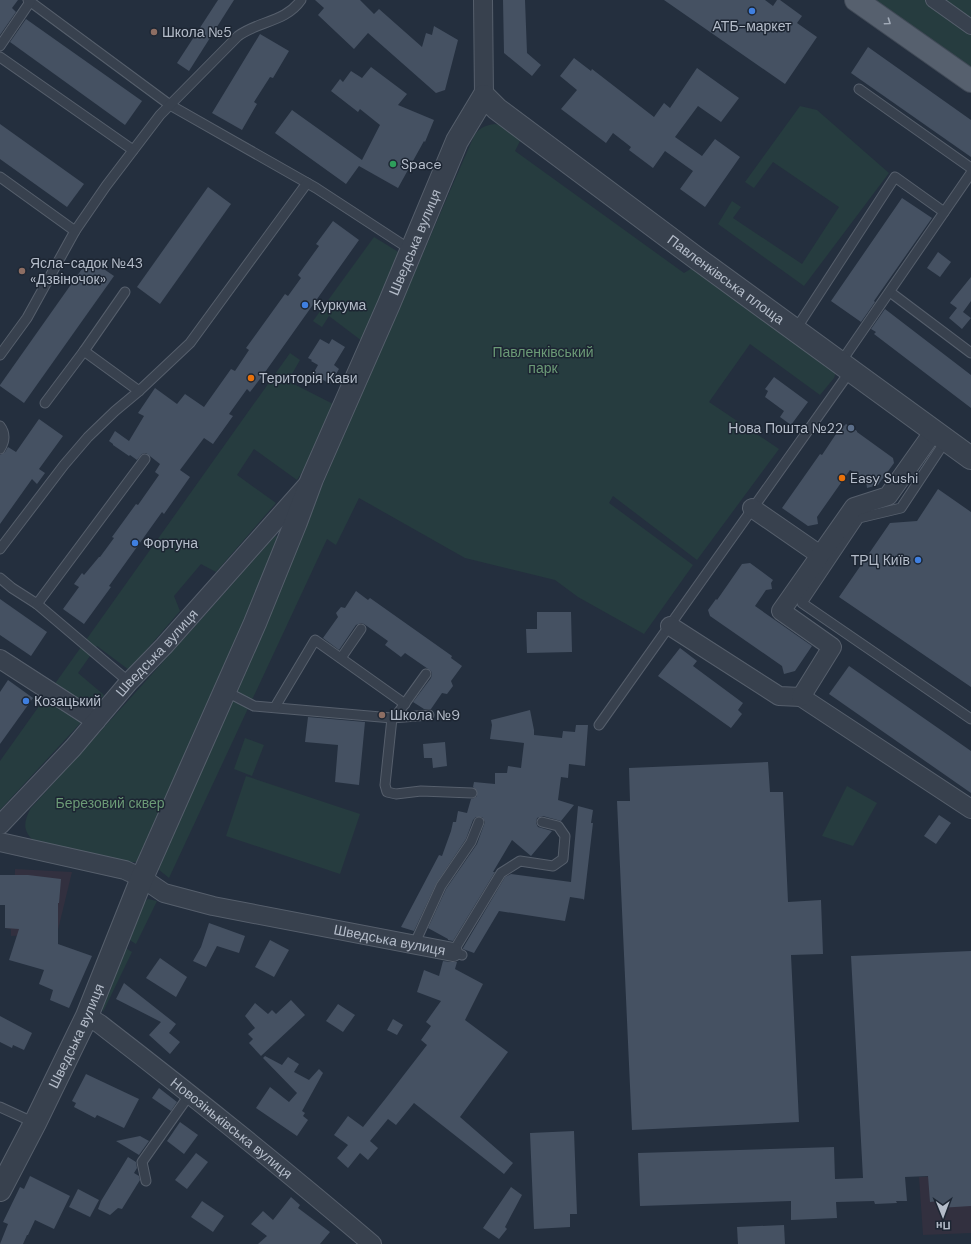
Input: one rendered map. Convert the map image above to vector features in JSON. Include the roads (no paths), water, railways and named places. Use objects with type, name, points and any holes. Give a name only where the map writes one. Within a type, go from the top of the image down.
[{"type":"main road","points":[[856,0],[971,81]]},
{"type":"street","points":[[483,0],[484,96]]},
{"type":"street","points":[[933,0],[971,27]]},
{"type":"street","name":"Шведська вулиця","points":[[0,1190],[35,1123],[87,1016],[142,878],[255,623],[312,479],[370,349],[457,141],[484,96]]},
{"type":"street","name":"Павленківська площа","points":[[484,96],[498,109],[699,260],[796,329],[971,458]]},
{"type":"street","points":[[801,697],[832,647],[781,611],[854,507],[888,496],[940,435]]},
{"type":"street","name":"Шведська вулиця","points":[[0,825],[73,748],[129,682],[164,646],[312,479]]},
{"type":"street","points":[[752,508],[820,555]]},
{"type":"street","points":[[670,626],[780,696],[801,697],[971,809]]},
{"type":"street","points":[[0,659],[96,721]]},
{"type":"street","points":[[0,842],[125,870],[142,878]]},
{"type":"street","name":"Шведська вулиця","points":[[142,878],[164,893],[213,906],[457,954]]},
{"type":"street","name":"Новозіньківська вулиця","points":[[87,1016],[100,1024],[190,1094],[310,1191],[372,1244]]},
{"type":"lane","points":[[0,355],[27,318],[75,231],[106,186],[160,115],[238,36],[249,29],[284,16],[295,8],[301,0]]},
{"type":"lane","points":[[0,46],[29,1],[170,105],[307,183],[412,251]]},
{"type":"lane","points":[[0,57],[133,150]]},
{"type":"lane","points":[[859,89],[971,168]]},
{"type":"lane","points":[[599,725],[752,508],[846,366],[890,292],[971,173]]},
{"type":"lane","points":[[0,177],[75,231]]},
{"type":"lane","points":[[796,329],[896,177],[944,212]]},
{"type":"lane","points":[[0,549],[64,465],[88,437],[190,343],[307,183]]},
{"type":"lane","points":[[45,403],[84,351],[125,292]]},
{"type":"lane","points":[[890,292],[971,353]]},
{"type":"lane","points":[[84,351],[139,391]]},
{"type":"lane","points":[[0,426],[5,436],[4,443],[0,449]]},
{"type":"lane","points":[[940,435],[901,508],[859,518],[802,603],[971,719]]},
{"type":"lane","points":[[37,604],[145,459]]},
{"type":"lane","points":[[0,578],[12,588],[37,604],[129,682]]},
{"type":"lane","points":[[341,658],[361,629]]},
{"type":"lane","points":[[275,707],[315,640],[405,704]]},
{"type":"lane","points":[[426,674],[405,704],[392,718],[385,785],[387,792],[396,794],[421,791],[472,793]]},
{"type":"lane","points":[[225,691],[254,706],[392,718],[429,715]]},
{"type":"lane","points":[[414,945],[442,886],[471,842],[479,822]]},
{"type":"lane","points":[[457,954],[501,872],[520,861],[553,866],[563,859],[565,836],[558,826],[542,822]]},
{"type":"lane","points":[[146,1181],[142,1162],[190,1094]]},
{"type":"lane","points":[[0,1107],[35,1123]]},
{"type":"place","name":"АТБ-маркет","points":[[752,11]]},
{"type":"place","name":"Школа №5","points":[[154,32]]},
{"type":"place","name":"Space","points":[[393,164]]},
{"type":"place","name":"Ясла-садок №43 «Дзвіночок»","points":[[22,271]]},
{"type":"place","name":"Куркума","points":[[305,305]]},
{"type":"place","name":"Територія Кави","points":[[251,378]]},
{"type":"place","name":"Нова Пошта №22","points":[[851,428]]},
{"type":"place","name":"Easy Sushi","points":[[842,478]]},
{"type":"place","name":"Фортуна","points":[[135,543]]},
{"type":"place","name":"ТРЦ Київ","points":[[918,560]]},
{"type":"place","name":"Козацький","points":[[26,701]]},
{"type":"place","name":"Школа №9","points":[[382,715]]},
{"type":"park label","name":"Павленківський парк","points":[[543,360]]},
{"type":"park label","name":"Березовий сквер","points":[[110,803]]}]
